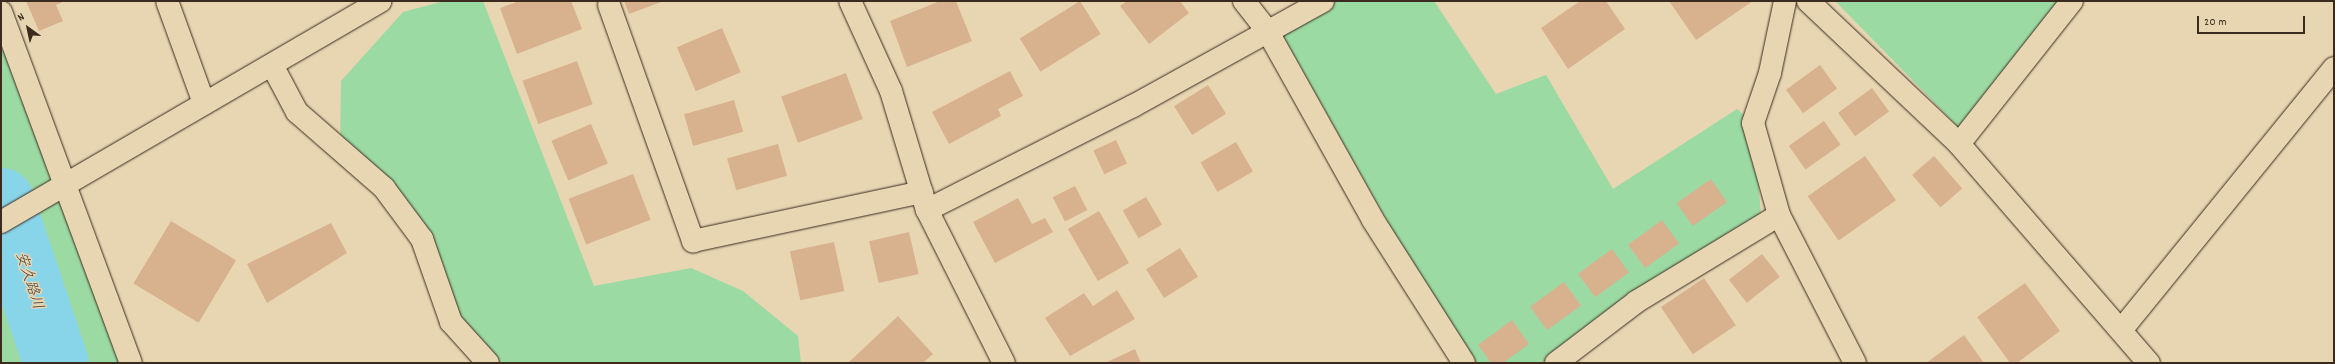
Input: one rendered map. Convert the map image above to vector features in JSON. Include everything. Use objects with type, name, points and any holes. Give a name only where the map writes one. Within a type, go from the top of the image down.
[{"type":"street","points":[[167,1],[204,103]]},
{"type":"street","points":[[1,222],[62,185],[272,65],[380,1]]},
{"type":"street","points":[[850,1],[891,92],[924,201],[1004,363]]},
{"type":"street","points":[[1244,1],[1268,32],[1373,220],[1464,363]]},
{"type":"street","points":[[609,5],[693,242],[924,201],[1133,106],[1323,1]]},
{"type":"street","points":[[1784,1],[1770,73],[1753,123],[1779,215],[1854,363]]},
{"type":"street","points":[[1808,1],[1959,144],[2122,330],[2149,363]]},
{"type":"street","points":[[1959,144],[2072,1]]},
{"type":"street","points":[[1,12],[62,185],[130,363]]},
{"type":"street","points":[[272,65],[297,112],[384,188],[417,233],[451,322],[488,363]]},
{"type":"street","points":[[2122,330],[2334,68]]},
{"type":"street","points":[[1556,363],[1636,302],[1779,215]]},
{"type":"green space","points":[[444,1],[483,1],[594,286],[691,268],[743,291],[798,336],[801,363],[496,363],[451,322],[422,239],[340,149],[341,81],[403,12]]},
{"type":"green space","points":[[1336,1],[1434,1],[1496,94],[1546,75],[1613,189],[1737,109],[1753,123],[1762,225],[1542,363],[1467,363],[1278,27]]},
{"type":"green space","points":[[1835,1],[2072,1],[1966,135]]},
{"type":"green space","points":[[1,29],[128,363],[1,363]]},
{"type":"building","points":[[26,1],[65,1],[56,5],[63,21],[39,31]]},
{"type":"building","points":[[519,1],[571,1],[582,29],[517,54],[500,8]]},
{"type":"building","points":[[624,1],[664,1],[629,14]]},
{"type":"building","points":[[940,1],[956,1],[972,41],[907,67],[890,21]]},
{"type":"building","points":[[1080,1],[1101,34],[1040,72],[1020,39]]},
{"type":"building","points":[[1127,1],[1180,1],[1189,13],[1149,44],[1120,6]]},
{"type":"building","points":[[1580,1],[1606,1],[1625,29],[1568,69],[1541,28]]},
{"type":"building","points":[[1669,1],[1753,1],[1696,40]]},
{"type":"building","points":[[722,28],[741,72],[696,91],[677,47]]},
{"type":"building","points":[[577,61],[593,104],[538,124],[522,81]]},
{"type":"building","points":[[1820,65],[1837,88],[1803,113],[1786,90]]},
{"type":"building","points":[[1010,71],[1023,96],[998,109],[1001,116],[949,144],[932,112]]},
{"type":"building","points":[[846,73],[863,119],[798,143],[781,97]]},
{"type":"building","points":[[1208,85],[1226,114],[1192,135],[1174,106]]},
{"type":"building","points":[[1872,88],[1889,111],[1855,136],[1838,113]]},
{"type":"building","points":[[734,100],[743,132],[693,146],[684,114]]},
{"type":"building","points":[[1824,121],[1841,145],[1805,169],[1789,146]]},
{"type":"building","points":[[591,124],[608,164],[568,180],[551,141]]},
{"type":"building","points":[[1116,140],[1127,164],[1104,174],[1093,151]]},
{"type":"building","points":[[1236,142],[1253,171],[1217,192],[1200,162]]},
{"type":"building","points":[[778,144],[787,176],[736,190],[727,159]]},
{"type":"building","points":[[1865,156],[1896,200],[1839,240],[1808,196]]},
{"type":"building","points":[[1934,156],[1962,188],[1940,207],[1912,175]]},
{"type":"building","points":[[633,174],[651,220],[586,244],[569,199]]},
{"type":"building","points":[[1711,179],[1727,202],[1693,226],[1677,203]]},
{"type":"building","points":[[1075,186],[1087,210],[1065,221],[1053,197]]},
{"type":"building","points":[[1146,197],[1162,225],[1139,238],[1123,210]]},
{"type":"building","points":[[1018,198],[1032,224],[1045,218],[1053,232],[995,263],[973,222]]},
{"type":"building","points":[[1099,211],[1129,263],[1098,281],[1068,229]]},
{"type":"building","points":[[1662,220],[1679,243],[1645,268],[1628,245]]},
{"type":"building","points":[[171,221],[236,260],[199,323],[133,284]]},
{"type":"building","points":[[331,223],[347,253],[267,303],[247,264]]},
{"type":"building","points":[[909,232],[919,274],[879,283],[869,241]]},
{"type":"building","points":[[834,242],[844,291],[800,300],[790,251]]},
{"type":"building","points":[[1180,248],[1198,277],[1164,298],[1146,269]]},
{"type":"building","points":[[1612,249],[1629,272],[1595,297],[1578,274]]},
{"type":"building","points":[[1762,254],[1780,277],[1747,303],[1729,280]]},
{"type":"building","points":[[1704,278],[1736,325],[1693,354],[1661,307]]},
{"type":"building","points":[[1564,282],[1581,305],[1547,330],[1530,307]]},
{"type":"building","points":[[2025,283],[2060,331],[2017,363],[2010,363],[1977,317]]},
{"type":"building","points":[[1117,290],[1135,319],[1070,356],[1045,318],[1084,293],[1093,306]]},
{"type":"building","points":[[898,316],[933,354],[923,363],[848,363]]},
{"type":"building","points":[[1512,320],[1529,344],[1503,363],[1491,363],[1478,345]]},
{"type":"building","points":[[1964,335],[1984,363],[1926,363]]},
{"type":"building","points":[[1135,349],[1141,363],[1105,363]]},
{"type":"waterway","name":"安久路川","points":[[1,200],[56,363]]}]
